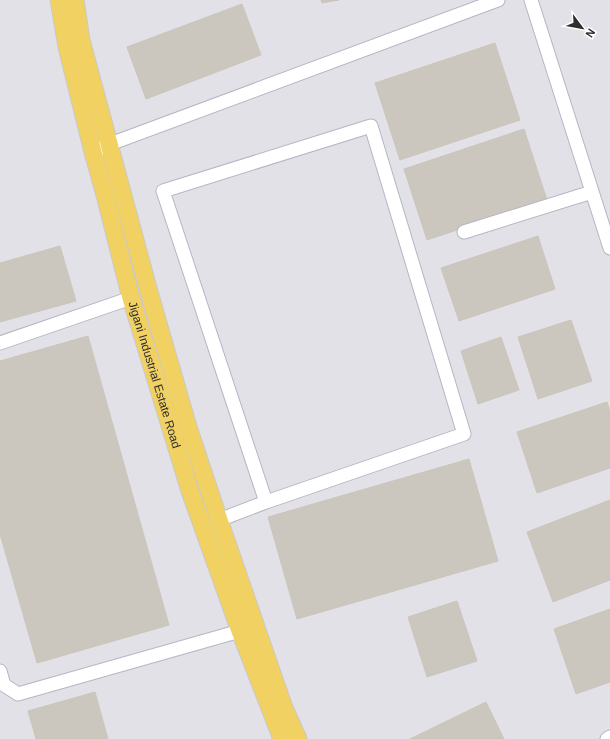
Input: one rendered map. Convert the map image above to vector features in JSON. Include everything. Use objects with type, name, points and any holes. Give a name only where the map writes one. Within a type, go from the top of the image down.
[{"type":"main road","name":"Jigani Industrial Estate Road","points":[[59,0],[67,47],[93,152],[106,195],[131,298],[190,491],[240,631],[282,739]]},
{"type":"main road","name":"Jigani Industrial Estate Road","points":[[75,0],[81,40],[151,300],[188,427],[284,708],[298,739]]},
{"type":"street","points":[[93,152],[110,144],[498,0]]},
{"type":"street","points":[[531,0],[610,248]]},
{"type":"street","points":[[219,520],[266,502],[464,434],[371,126],[163,191],[266,502]]},
{"type":"street","points":[[464,232],[592,192]]},
{"type":"street","points":[[0,343],[131,298]]},
{"type":"street","points":[[0,671],[4,685],[18,694],[240,631]]},
{"type":"shaded area","points":[[0,0],[610,0],[610,739],[0,739]]},
{"type":"building","points":[[321,0],[339,0],[322,3]]},
{"type":"building","points":[[242,4],[261,55],[146,99],[127,47]]},
{"type":"building","points":[[495,43],[520,120],[400,160],[375,83]]},
{"type":"building","points":[[524,129],[547,200],[427,240],[404,169]]},
{"type":"building","points":[[538,236],[555,289],[459,321],[441,268]]},
{"type":"building","points":[[60,246],[76,301],[0,322],[0,263]]},
{"type":"building","points":[[571,320],[592,381],[538,399],[518,337]]},
{"type":"building","points":[[88,336],[169,625],[37,663],[0,534],[0,361]]},
{"type":"building","points":[[501,337],[519,390],[478,404],[461,351]]},
{"type":"building","points":[[607,402],[610,412],[610,468],[537,493],[517,432]]},
{"type":"building","points":[[469,459],[498,561],[297,619],[268,517]]},
{"type":"building","points":[[610,500],[610,580],[553,602],[527,532]]},
{"type":"building","points":[[457,601],[477,661],[427,677],[408,617]]},
{"type":"building","points":[[610,609],[610,682],[576,694],[554,629]]},
{"type":"building","points":[[95,692],[108,739],[36,739],[28,711]]},
{"type":"building","points":[[486,702],[504,739],[410,739]]}]
